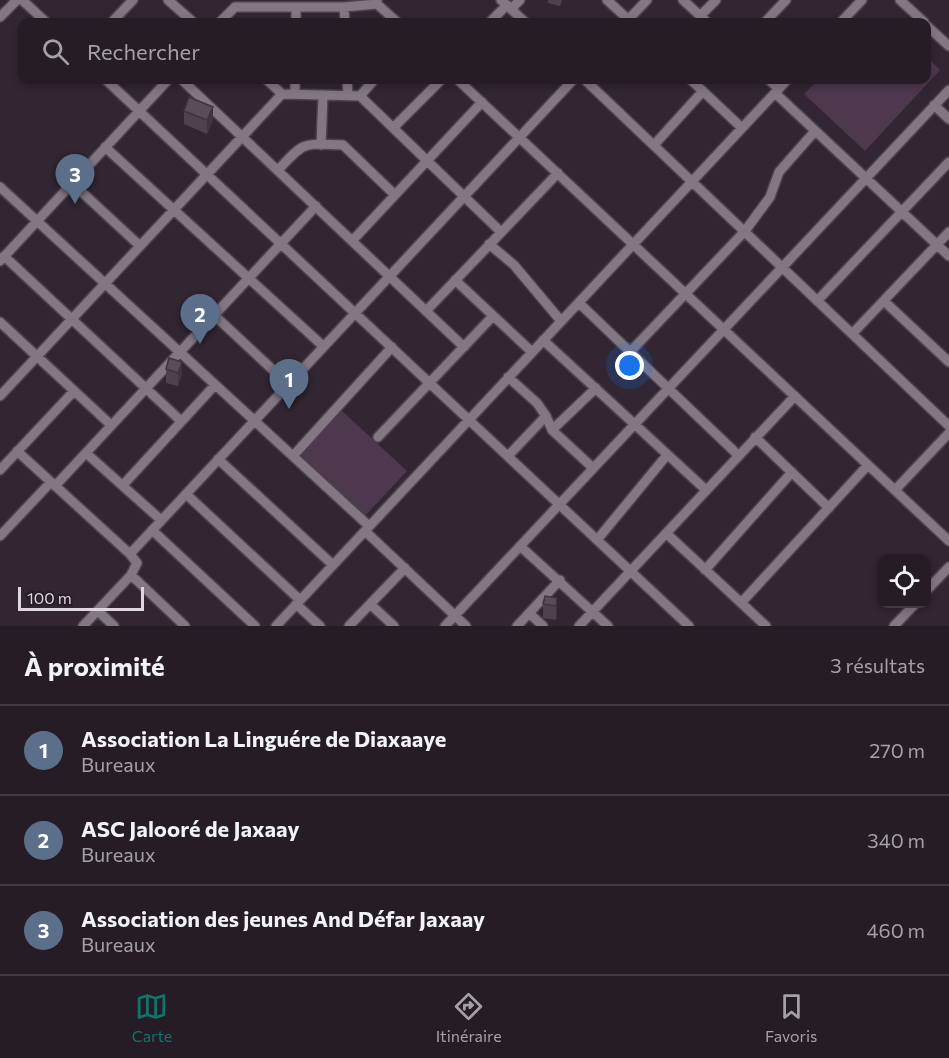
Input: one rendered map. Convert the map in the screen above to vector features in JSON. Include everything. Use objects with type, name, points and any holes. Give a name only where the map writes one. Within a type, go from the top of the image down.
[{"type":"street","points":[[0,17],[17,0]]},
{"type":"street","points":[[22,0],[42,18]]},
{"type":"street","points":[[118,0],[129,4],[119,18]]},
{"type":"street","points":[[168,0],[188,18]]},
{"type":"street","points":[[494,18],[506,5],[520,0]]},
{"type":"street","points":[[607,0],[624,18]]},
{"type":"street","points":[[631,18],[647,0]]},
{"type":"street","points":[[683,0],[703,18]]},
{"type":"street","points":[[705,18],[716,0]]},
{"type":"street","points":[[769,18],[786,0]]},
{"type":"street","points":[[845,18],[862,0]]},
{"type":"street","points":[[900,0],[919,18]]},
{"type":"street","points":[[223,18],[235,3],[344,7],[377,2],[393,18]]},
{"type":"street","points":[[506,5],[521,18]]},
{"type":"street","points":[[296,7],[296,18]]},
{"type":"street","points":[[344,7],[345,18]]},
{"type":"street","points":[[931,30],[949,46]]},
{"type":"street","points":[[110,84],[689,626]]},
{"type":"street","points":[[164,84],[2,258],[72,319],[181,421]]},
{"type":"street","points":[[186,84],[464,347]]},
{"type":"street","points":[[271,84],[282,94],[360,96],[501,232]]},
{"type":"street","points":[[295,84],[295,94]]},
{"type":"street","points":[[347,84],[348,96]]},
{"type":"street","points":[[360,96],[370,84]]},
{"type":"street","points":[[393,128],[437,84]]},
{"type":"street","points":[[462,84],[949,541]]},
{"type":"street","points":[[130,554],[569,84]]},
{"type":"street","points":[[589,84],[949,426]]},
{"type":"street","points":[[695,84],[742,128]]},
{"type":"street","points":[[654,145],[705,84]]},
{"type":"street","points":[[772,84],[814,131],[949,256]]},
{"type":"street","points":[[276,626],[784,84]]},
{"type":"street","points":[[445,626],[949,90]]},
{"type":"street","points":[[2,391],[282,94]]},
{"type":"street","points":[[321,144],[323,95]]},
{"type":"street","points":[[352,241],[482,102]]},
{"type":"street","points":[[934,105],[949,119]]},
{"type":"street","points":[[631,351],[745,231],[770,197],[778,172],[814,131]]},
{"type":"street","points":[[278,170],[298,148],[306,144],[343,145],[395,195]]},
{"type":"street","points":[[105,147],[323,346]]},
{"type":"street","points":[[817,301],[949,162]]},
{"type":"street","points":[[426,310],[558,173]]},
{"type":"street","points":[[72,183],[140,246]]},
{"type":"street","points":[[0,187],[293,456],[466,626]]},
{"type":"street","points":[[0,536],[86,453],[316,206]]},
{"type":"street","points":[[852,334],[949,232]]},
{"type":"street","points":[[489,244],[514,265],[561,321]]},
{"type":"street","points":[[455,280],[532,352]]},
{"type":"street","points":[[884,301],[949,362]]},
{"type":"street","points":[[579,303],[738,454]]},
{"type":"street","points":[[214,315],[288,384]]},
{"type":"street","points":[[378,437],[493,316]]},
{"type":"street","points":[[0,322],[111,425]]},
{"type":"street","points":[[543,340],[706,490]]},
{"type":"street","points":[[293,456],[392,347]]},
{"type":"street","points":[[508,377],[537,403],[552,430],[593,468]]},
{"type":"street","points":[[123,485],[215,384]]},
{"type":"street","points":[[552,430],[596,388]]},
{"type":"street","points":[[0,470],[74,391]]},
{"type":"street","points":[[579,626],[738,454],[795,396]]},
{"type":"street","points":[[508,456],[546,416]]},
{"type":"street","points":[[895,490],[949,433]]},
{"type":"street","points":[[756,437],[829,508]]},
{"type":"street","points":[[18,451],[137,563],[131,575],[83,626]]},
{"type":"street","points":[[86,453],[161,520]]},
{"type":"street","points":[[597,540],[667,455]]},
{"type":"street","points":[[218,459],[333,565]]},
{"type":"street","points":[[741,603],[868,465]]},
{"type":"street","points":[[705,570],[792,472]]},
{"type":"street","points":[[186,494],[320,626]]},
{"type":"street","points":[[152,530],[255,626]]},
{"type":"street","points":[[666,533],[766,626]]},
{"type":"street","points":[[520,546],[609,626]]},
{"type":"street","points":[[349,626],[405,568]]},
{"type":"street","points":[[931,587],[948,572]]},
{"type":"street","points":[[131,575],[185,626]]},
{"type":"street","points":[[517,626],[560,580]]},
{"type":"street","points":[[370,604],[394,626]]},
{"type":"street","points":[[894,626],[910,608]]},
{"type":"street","points":[[98,611],[114,626]]},
{"type":"street","points":[[529,613],[543,626]]},
{"type":"shaded area","points":[[931,61],[940,70],[931,80]]},
{"type":"shaded area","points":[[814,84],[927,84],[865,151],[804,94]]},
{"type":"shaded area","points":[[340,409],[407,471],[364,517],[298,456]]},
{"type":"building","points":[[189,97],[213,107],[207,120],[184,111]]},
{"type":"building","points":[[169,358],[182,362],[178,373],[166,369]]},
{"type":"building","points":[[545,596],[557,598],[556,606],[543,604]]},
{"type":"place","name":"Association des jeunes And Défar Jaxaay","points":[[75,204]]},
{"type":"place","name":"ASC Jalooré de Jaxaay","points":[[200,344]]},
{"type":"place","name":"Association La Linguére de Diaxaaye","points":[[289,409]]}]
